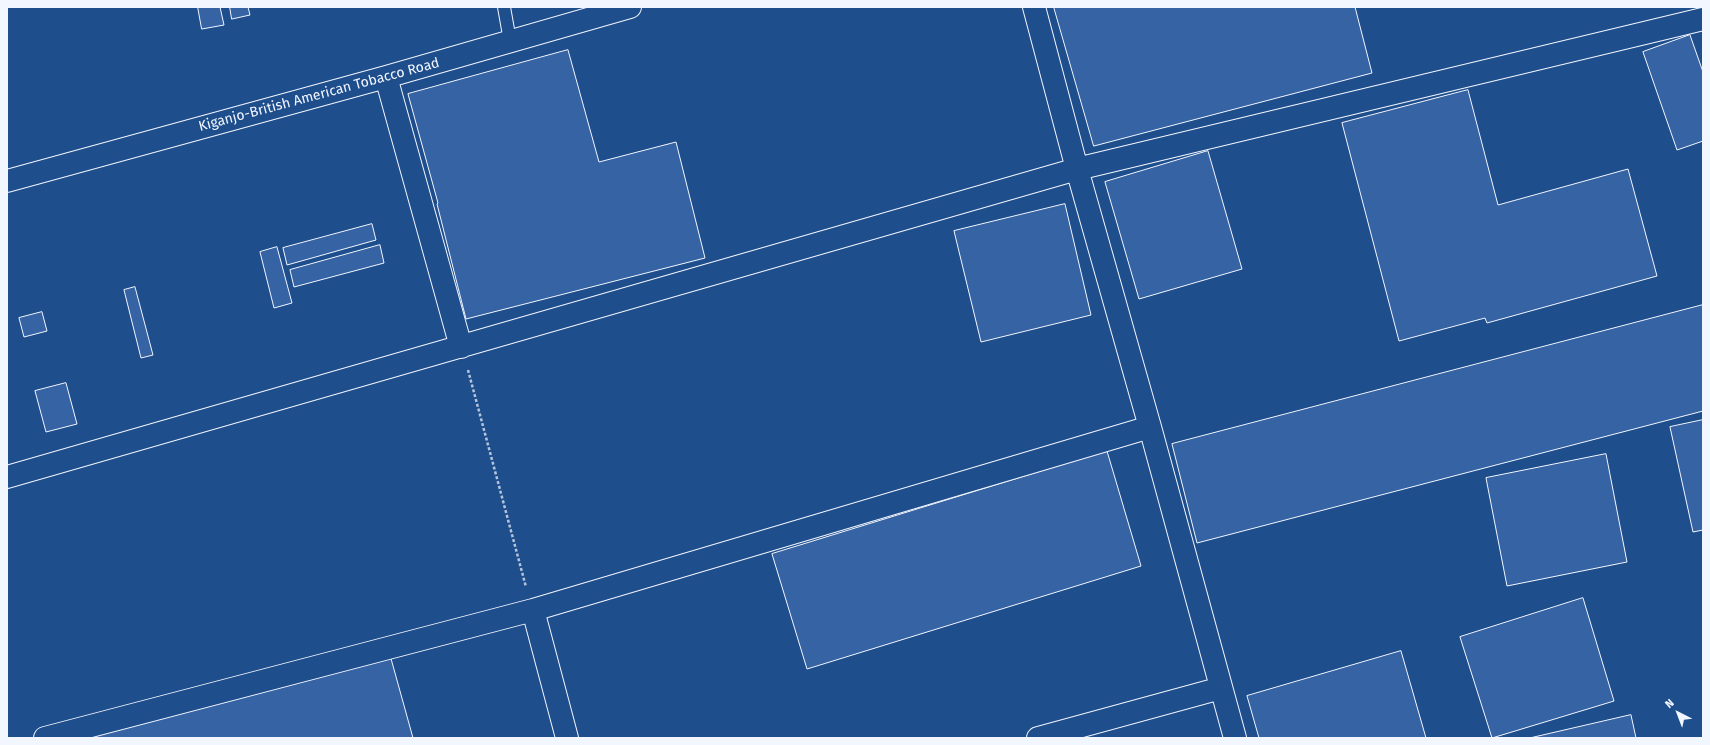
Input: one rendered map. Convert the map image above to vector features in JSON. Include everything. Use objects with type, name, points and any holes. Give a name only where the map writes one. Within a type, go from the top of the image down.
[{"type":"street","name":"Kiganjo-British American Tobacco Road","points":[[7,181],[386,77],[630,7]]},
{"type":"street","points":[[1034,7],[1077,169],[1150,427],[1235,738]]},
{"type":"street","points":[[7,477],[1077,169],[1703,19]]},
{"type":"street","points":[[386,77],[461,347]]},
{"type":"street","points":[[45,738],[532,610],[1150,427]]},
{"type":"street","points":[[532,610],[567,738]]},
{"type":"street","points":[[1038,738],[1221,688]]},
{"type":"lane","points":[[504,7],[510,41]]},
{"type":"path","points":[[461,347],[532,610]]},
{"type":"building","points":[[198,7],[220,7],[224,25],[202,29]]},
{"type":"building","points":[[230,7],[248,7],[250,15],[232,19]]},
{"type":"building","points":[[1054,7],[1355,7],[1372,73],[1094,146]]},
{"type":"building","points":[[1690,35],[1703,72],[1703,141],[1677,150],[1643,52]]},
{"type":"building","points":[[568,50],[599,162],[676,142],[705,258],[466,319],[437,204],[438,203],[408,94]]},
{"type":"building","points":[[1468,90],[1498,205],[1628,169],[1657,276],[1487,323],[1485,318],[1399,341],[1342,123]]},
{"type":"building","points":[[1208,151],[1242,269],[1139,299],[1105,182]]},
{"type":"building","points":[[1065,204],[1091,315],[981,342],[954,231]]},
{"type":"building","points":[[372,224],[376,240],[287,265],[283,248]]},
{"type":"building","points":[[380,245],[384,263],[294,287],[290,270]]},
{"type":"building","points":[[277,247],[292,303],[274,308],[260,252]]},
{"type":"building","points":[[135,287],[153,355],[141,358],[124,290]]},
{"type":"building","points":[[1703,305],[1703,411],[1197,543],[1172,444]]},
{"type":"building","points":[[42,312],[47,331],[24,337],[19,318]]},
{"type":"building","points":[[66,383],[77,424],[46,432],[35,391]]},
{"type":"building","points":[[1703,420],[1703,530],[1693,532],[1670,427]]},
{"type":"building","points":[[1107,451],[1141,566],[807,669],[772,554]]},
{"type":"building","points":[[1606,454],[1627,562],[1507,586],[1486,478]]},
{"type":"building","points":[[1583,598],[1614,701],[1492,738],[1460,637]]},
{"type":"building","points":[[1401,651],[1426,738],[1259,738],[1247,696]]},
{"type":"building","points":[[390,655],[413,738],[89,738]]},
{"type":"building","points":[[1631,715],[1636,738],[1530,738]]}]
